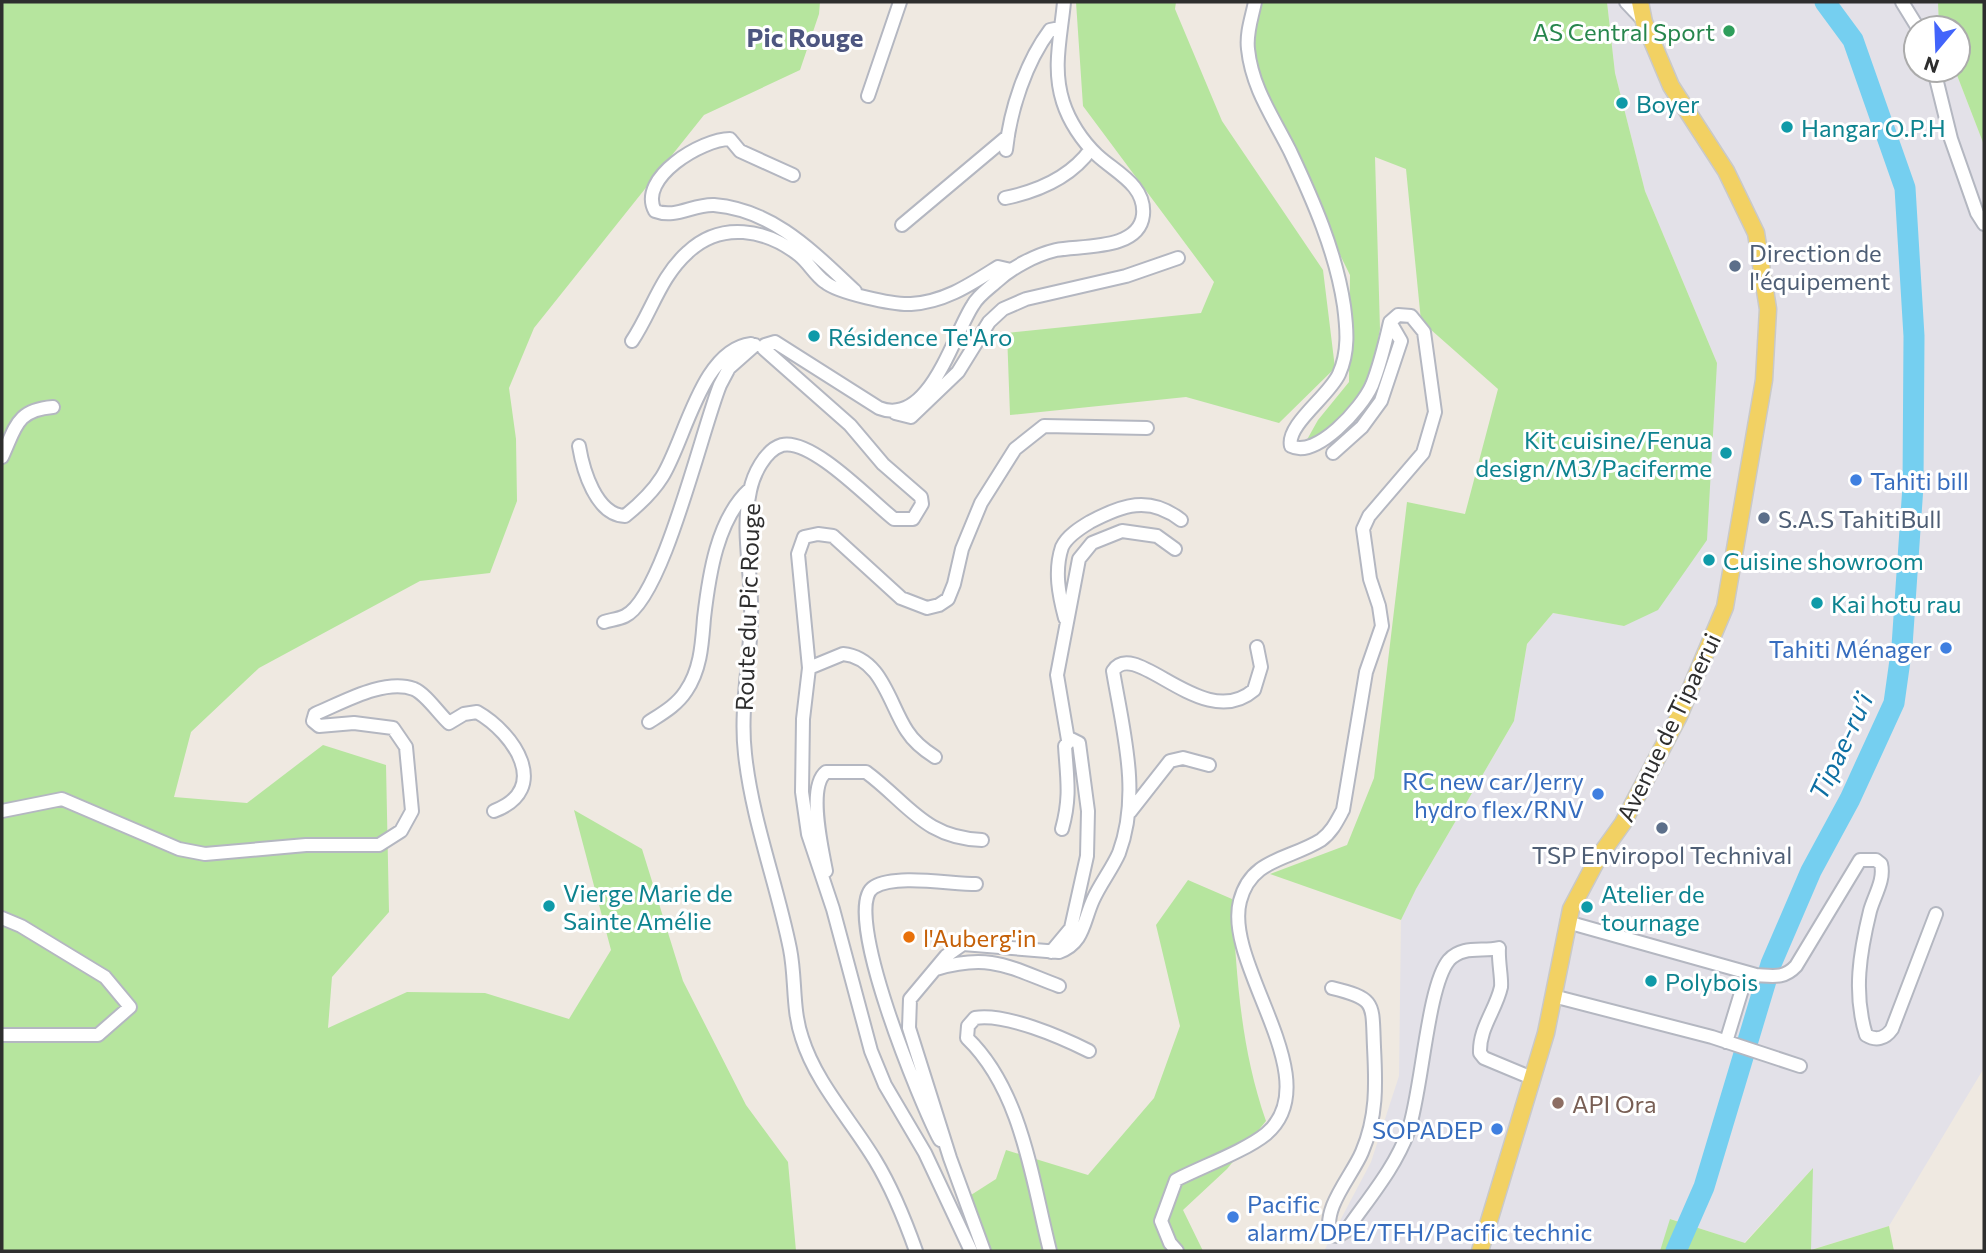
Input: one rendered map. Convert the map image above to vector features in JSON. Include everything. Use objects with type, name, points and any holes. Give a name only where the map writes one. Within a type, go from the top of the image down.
[{"type":"main road","name":"Avenue de Tipaerui","points":[[1480,1251],[1532,1078],[1553,996],[1567,922],[1578,892],[1623,823],[1679,716],[1720,621],[1732,577],[1770,330],[1761,261],[1751,222],[1726,172],[1671,86],[1644,22],[1640,2]]},
{"type":"street","points":[[868,96],[900,2]]},
{"type":"street","points":[[892,413],[904,411],[932,384],[974,303],[1010,270],[1055,250],[1107,244],[1137,229],[1143,218],[1139,194],[1091,149],[1071,121],[1058,83],[1064,2]]},
{"type":"street","points":[[1177,1251],[1170,1243],[1161,1221],[1176,1180],[1267,1133],[1284,1100],[1284,1069],[1245,948],[1239,919],[1239,903],[1254,872],[1320,840],[1332,830],[1343,810],[1366,672],[1382,626],[1370,579],[1363,529],[1369,516],[1423,453],[1435,412],[1423,332],[1419,323],[1405,314],[1390,322],[1371,388],[1354,411],[1318,443],[1307,449],[1291,446],[1289,438],[1294,427],[1330,392],[1345,357],[1347,335],[1331,251],[1289,150],[1258,93],[1250,64],[1248,33],[1255,2]]},
{"type":"street","points":[[1626,2],[1644,22]]},
{"type":"street","points":[[1006,150],[1020,91],[1043,39],[1050,30],[1060,28]]},
{"type":"street","points":[[1937,84],[1951,139],[1977,214],[1984,224]]},
{"type":"street","points":[[902,225],[1008,136]]},
{"type":"street","points":[[793,175],[740,152],[730,139],[720,139],[691,151],[675,163],[653,189],[651,199],[655,211],[663,214],[710,205],[754,212],[802,241],[858,294]]},
{"type":"street","points":[[1005,198],[1049,184],[1081,163],[1091,149]]},
{"type":"street","points":[[632,341],[661,286],[690,250],[709,237],[743,230],[771,239],[800,256],[826,284],[879,302],[912,304],[959,292],[999,267],[1010,270]]},
{"type":"street","points":[[579,446],[583,471],[591,487],[609,511],[625,516],[646,498],[664,475],[711,373],[727,352],[745,345],[775,342],[892,413],[911,417],[958,372],[989,322],[1003,309],[1026,299],[1126,276],[1178,258]]},
{"type":"street","points":[[1333,453],[1362,426],[1381,401],[1401,341],[1390,322]]},
{"type":"street","points":[[604,622],[627,616],[651,583],[673,534],[720,385],[729,368],[760,345]]},
{"type":"street","name":"Route du Pic Rouge","points":[[760,345],[768,356],[850,425],[883,464],[917,492],[922,504],[913,519],[894,519],[830,464],[790,444],[772,451],[757,470],[750,489],[746,551],[751,601],[743,719],[745,755],[791,954],[797,1020],[802,1040],[819,1074],[889,1185],[916,1251]]},
{"type":"street","points":[[2,457],[20,416],[37,408],[53,407]]},
{"type":"street","points":[[971,1251],[926,1153],[885,1085],[870,1051],[833,909],[808,834],[802,792],[803,719],[809,668],[798,554],[804,537],[818,534],[833,536],[901,598],[927,608],[939,605],[951,592],[962,549],[981,503],[1015,449],[1044,426],[1147,428]]},
{"type":"street","points":[[649,722],[674,706],[686,692],[696,673],[709,578],[715,556],[735,502],[750,489]]},
{"type":"street","points":[[1067,625],[1058,593],[1058,574],[1063,546],[1078,529],[1119,507],[1132,504],[1158,506],[1181,520]]},
{"type":"street","points":[[1062,829],[1069,806],[1065,746],[1068,740],[1057,675],[1079,559],[1092,543],[1132,530],[1157,536],[1175,549]]},
{"type":"street","points":[[984,1251],[950,1158],[909,1028],[910,999],[946,956],[963,944],[990,944],[1051,952],[1070,948],[1080,938],[1092,902],[1118,853],[1130,812],[1126,750],[1113,671],[1118,664],[1126,660],[1138,664],[1199,697],[1230,703],[1254,690],[1261,667],[1257,647]]},
{"type":"street","points":[[809,668],[843,654],[864,662],[876,672],[907,730],[935,757]]},
{"type":"street","points":[[2,811],[62,799],[179,849],[205,854],[306,845],[379,845],[401,831],[412,811],[405,747],[393,728],[354,723],[319,726],[313,721],[315,714],[380,689],[397,687],[415,690],[449,723],[464,713],[477,712],[503,733],[524,771],[524,786],[517,799],[494,811]]},
{"type":"street","points":[[1051,952],[1071,928],[1087,856],[1083,762],[1079,743],[1076,739],[1068,740]]},
{"type":"street","points":[[1130,812],[1170,761],[1183,758],[1209,765]]},
{"type":"street","points":[[833,909],[818,818],[819,779],[826,772],[866,772],[925,823],[944,835],[982,840]]},
{"type":"street","points":[[1567,922],[1751,974],[1787,975],[1796,966],[1860,860],[1876,860],[1881,864],[1882,877],[1871,911],[1858,990],[1866,1035],[1882,1038],[1892,1029],[1936,914]]},
{"type":"street","points":[[950,1158],[930,1122],[888,1014],[864,918],[866,896],[874,887],[912,881],[976,884]]},
{"type":"street","points":[[2,918],[21,926],[105,977],[130,1007],[98,1035],[2,1035]]},
{"type":"street","points":[[1332,988],[1361,995],[1369,1003],[1373,1022],[1377,1098],[1374,1119],[1362,1153],[1330,1213],[1331,1235],[1338,1236],[1346,1231],[1402,1148],[1416,1101],[1440,979],[1453,957],[1470,949],[1499,948],[1497,965],[1502,985],[1483,1031],[1480,1053],[1484,1058],[1532,1078]]},
{"type":"street","points":[[934,970],[964,961],[992,960],[1059,986]]},
{"type":"street","points":[[1726,1042],[1751,974]]},
{"type":"street","points":[[1553,996],[1726,1042],[1800,1066]]},
{"type":"street","points":[[1049,1251],[1015,1114],[985,1055],[967,1038],[968,1026],[975,1018],[988,1016],[1064,1038],[1089,1051]]},
{"type":"shaded area","points":[[1607,2],[1938,2],[1938,14],[1902,14],[1902,84],[1960,84],[1984,145],[1984,1068],[1889,1226],[1810,1250],[1812,1169],[1744,1243],[1671,1219],[1660,1251],[1324,1251],[1371,1162],[1399,1076],[1401,920],[1416,889],[1514,721],[1527,644],[1553,613],[1624,626],[1717,363],[1645,191],[1615,73]]},
{"type":"green space","points":[[2,2],[820,2],[819,14],[800,70],[704,115],[534,328],[509,388],[516,439],[517,501],[490,573],[420,581],[259,668],[191,732],[174,797],[247,803],[323,745],[386,765],[389,912],[332,977],[328,1028],[407,992],[485,993],[569,1019],[611,950],[574,810],[642,849],[683,981],[746,1105],[788,1162],[796,1251],[2,1251]]},
{"type":"green space","points":[[1076,2],[1176,2],[1175,9],[1222,121],[1323,270],[1335,368],[1279,423],[1186,397],[1010,415],[1007,333],[1201,313],[1214,282],[1083,106]]},
{"type":"green space","points":[[1251,2],[1607,2],[1615,73],[1645,191],[1717,363],[1707,540],[1658,610],[1624,626],[1553,613],[1527,644],[1514,721],[1416,889],[1401,920],[1270,874],[1347,845],[1374,778],[1407,502],[1465,514],[1498,389],[1421,321],[1406,169],[1375,157],[1380,329],[1370,384],[1344,421],[1304,445],[1318,420],[1349,382],[1350,275],[1275,124],[1248,38]]},
{"type":"green space","points":[[1938,2],[1984,2],[1984,145],[1960,84],[1972,84],[1972,14],[1938,14]]},
{"type":"green space","points":[[1188,880],[1232,899],[1245,1038],[1266,1121],[1227,1169],[1183,1210],[1203,1251],[986,1251],[971,1195],[996,1179],[1006,1150],[1088,1175],[1154,1098],[1180,1026],[1156,925]]},
{"type":"green space","points":[[1813,1168],[1811,1250],[1889,1226],[1894,1251],[1660,1251],[1670,1219],[1745,1243]]},
{"type":"waterway","name":"Tipae-ru’i","points":[[1676,1251],[1704,1187],[1771,964],[1811,871],[1850,799],[1894,703],[1902,646],[1913,486],[1914,336],[1905,188],[1853,40],[1825,2]]},
{"type":"place","name":"AS Central Sport","points":[[1729,31]]},
{"type":"place","name":"Boyer","points":[[1622,103]]},
{"type":"place","name":"Hangar O.P.H","points":[[1787,127]]},
{"type":"place","name":"Direction de l'équipement","points":[[1735,266]]},
{"type":"place","name":"Résidence Te'Aro","points":[[814,336]]},
{"type":"place","name":"Kit cuisine/Fenua design/M3/Paciferme","points":[[1726,453]]},
{"type":"place","name":"Tahiti bill","points":[[1856,480]]},
{"type":"place","name":"S.A.S TahitiBull","points":[[1764,518]]},
{"type":"place","name":"Cuisine showroom","points":[[1709,560]]},
{"type":"place","name":"Kai hotu rau","points":[[1817,603]]},
{"type":"place","name":"Tahiti Ménager","points":[[1946,648]]},
{"type":"place","name":"RC new car/Jerry hydro flex/RNV","points":[[1598,794]]},
{"type":"place","name":"TSP Enviropol Technival","points":[[1662,828]]},
{"type":"place","name":"Vierge Marie de Sainte Amélie","points":[[549,906]]},
{"type":"place","name":"Atelier de tournage","points":[[1587,907]]},
{"type":"place","name":"l'Auberg'in","points":[[909,937]]},
{"type":"place","name":"Polybois","points":[[1651,981]]},
{"type":"place","name":"API Ora","points":[[1558,1103]]},
{"type":"place","name":"SOPADEP","points":[[1497,1129]]},
{"type":"place","name":"Pacific alarm/DPE/TFH/Pacific technic","points":[[1233,1217]]},
{"type":"district","name":"Pic Rouge","points":[[805,36]]}]
